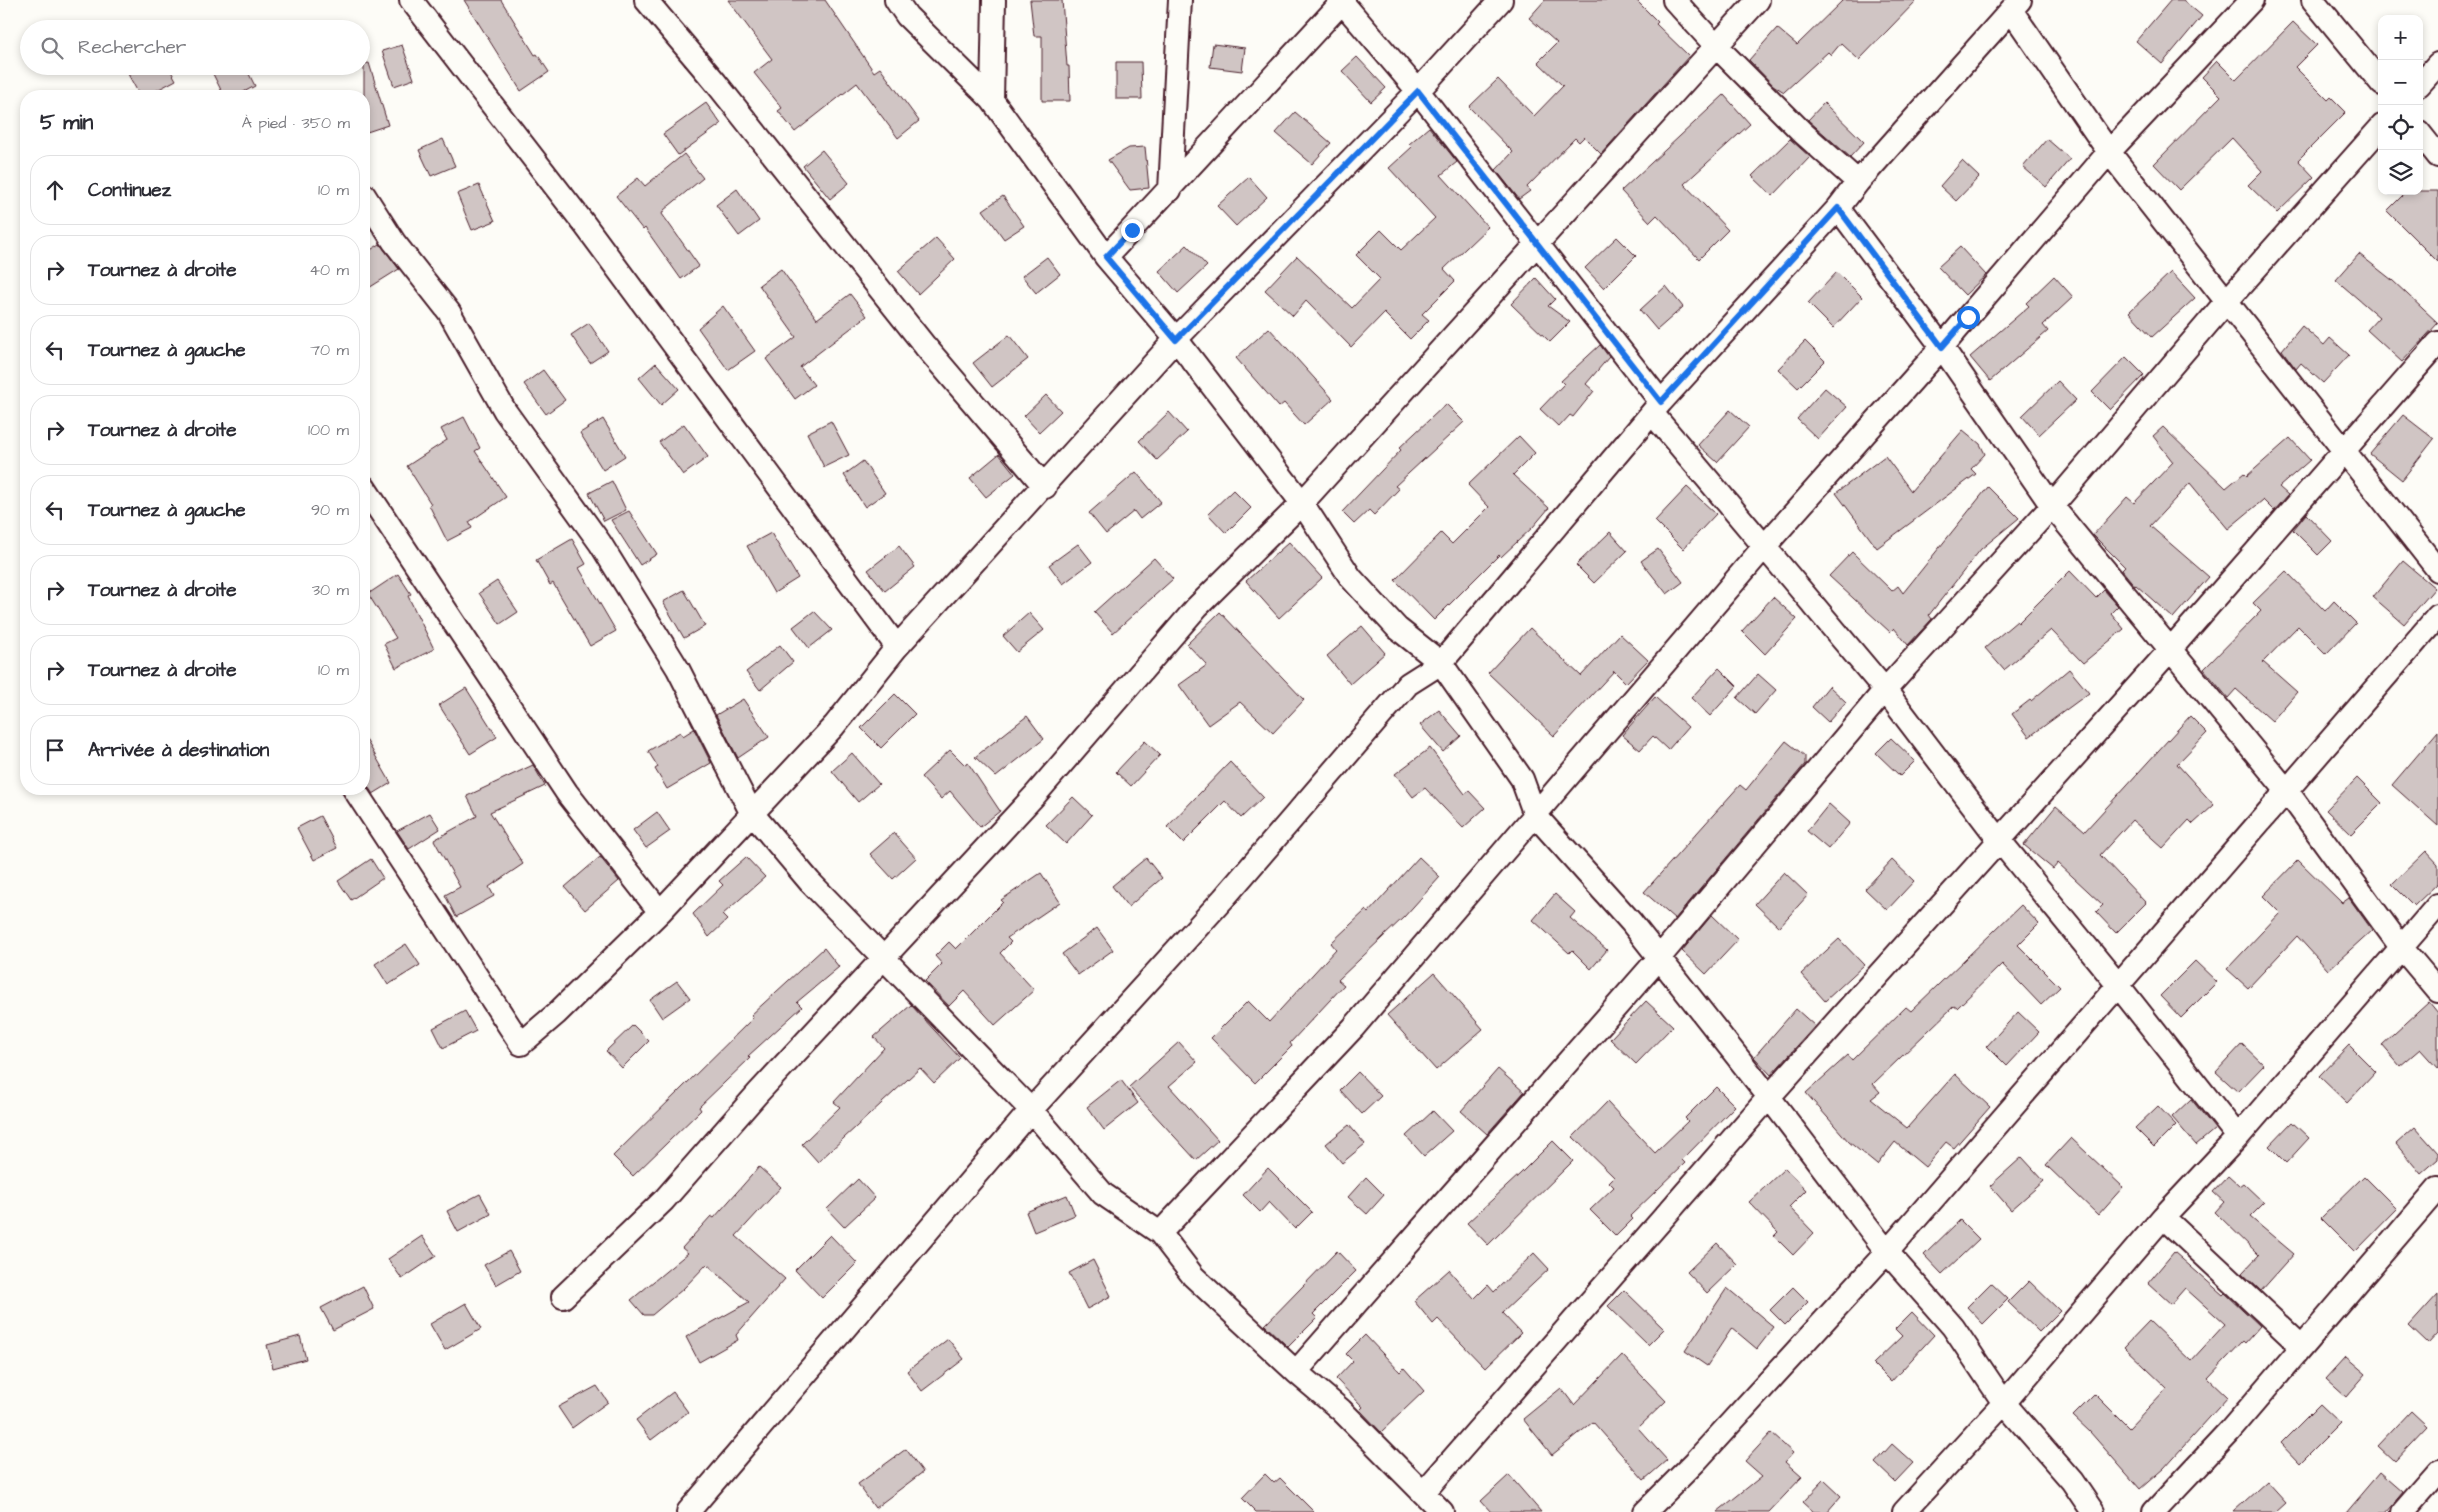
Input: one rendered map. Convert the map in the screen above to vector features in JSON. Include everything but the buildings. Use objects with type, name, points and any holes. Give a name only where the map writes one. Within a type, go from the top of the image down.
[{"type":"street","points":[[411,0],[585,225],[897,647]]},
{"type":"street","points":[[646,0],[925,346],[1045,487]]},
{"type":"street","points":[[896,0],[907,16],[992,100],[1106,257],[1176,340],[1302,502],[1351,578],[1397,628],[1441,663],[1522,780],[1535,815],[1631,922],[1769,1097],[1887,1252],[1953,1326],[2004,1403],[2072,1481],[2093,1512]]},
{"type":"street","points":[[992,100],[994,0]]},
{"type":"street","points":[[1170,190],[1180,0]]},
{"type":"street","points":[[358,795],[521,1044],[556,1014],[660,912],[751,812],[834,726],[897,647],[1045,487],[1176,340],[1418,91],[1501,0]]},
{"type":"street","points":[[1674,0],[1717,47],[1803,133],[1858,182]]},
{"type":"street","points":[[563,1297],[664,1200],[758,1093],[1036,795],[1197,607],[1302,502],[1758,0]]},
{"type":"street","points":[[1160,1233],[1353,1028],[1763,548],[1942,347],[2109,152],[2252,0]]},
{"type":"street","points":[[2313,0],[2378,79]]},
{"type":"street","points":[[1106,257],[1343,1],[1538,241],[1656,407],[1763,548],[1885,690],[2000,841],[2118,985],[2238,1138]]},
{"type":"street","points":[[688,1512],[1031,1110],[1223,899],[1408,684],[1441,663],[1656,407],[1838,208],[1858,182],[2016,5],[2109,152],[2438,570]]},
{"type":"street","points":[[2423,81],[2438,64]]},
{"type":"street","points":[[1296,1372],[1659,958],[1885,690],[2052,506],[2226,302],[2378,131]]},
{"type":"street","points":[[2423,137],[2438,156]]},
{"type":"street","points":[[370,204],[394,242],[449,312],[505,411],[600,543],[678,669],[751,812],[810,882],[1031,1110],[1103,1194],[1160,1233],[1193,1276],[1296,1372],[1341,1410],[1442,1512]]},
{"type":"street","points":[[1838,208],[1942,347],[2052,506],[2287,791],[2401,948],[2438,991]]},
{"type":"street","points":[[1423,1493],[1769,1097],[2170,650],[2342,450],[2438,343]]},
{"type":"street","points":[[370,496],[568,793],[660,912]]},
{"type":"street","points":[[1645,1512],[1695,1462],[1887,1252],[2438,616]]},
{"type":"street","points":[[1904,1512],[2004,1403],[2163,1217],[2238,1138],[2438,905]]},
{"type":"street","points":[[2154,1512],[2229,1432],[2438,1188]]},
{"type":"street","points":[[2163,1217],[2301,1346]]},
{"type":"street","points":[[2403,1512],[2438,1472]]},
{"type":"route","points":[[1132,230],[1106,257],[1176,340],[1418,91],[1538,241],[1661,402],[1838,208],[1942,347],[1968,317]]}]
